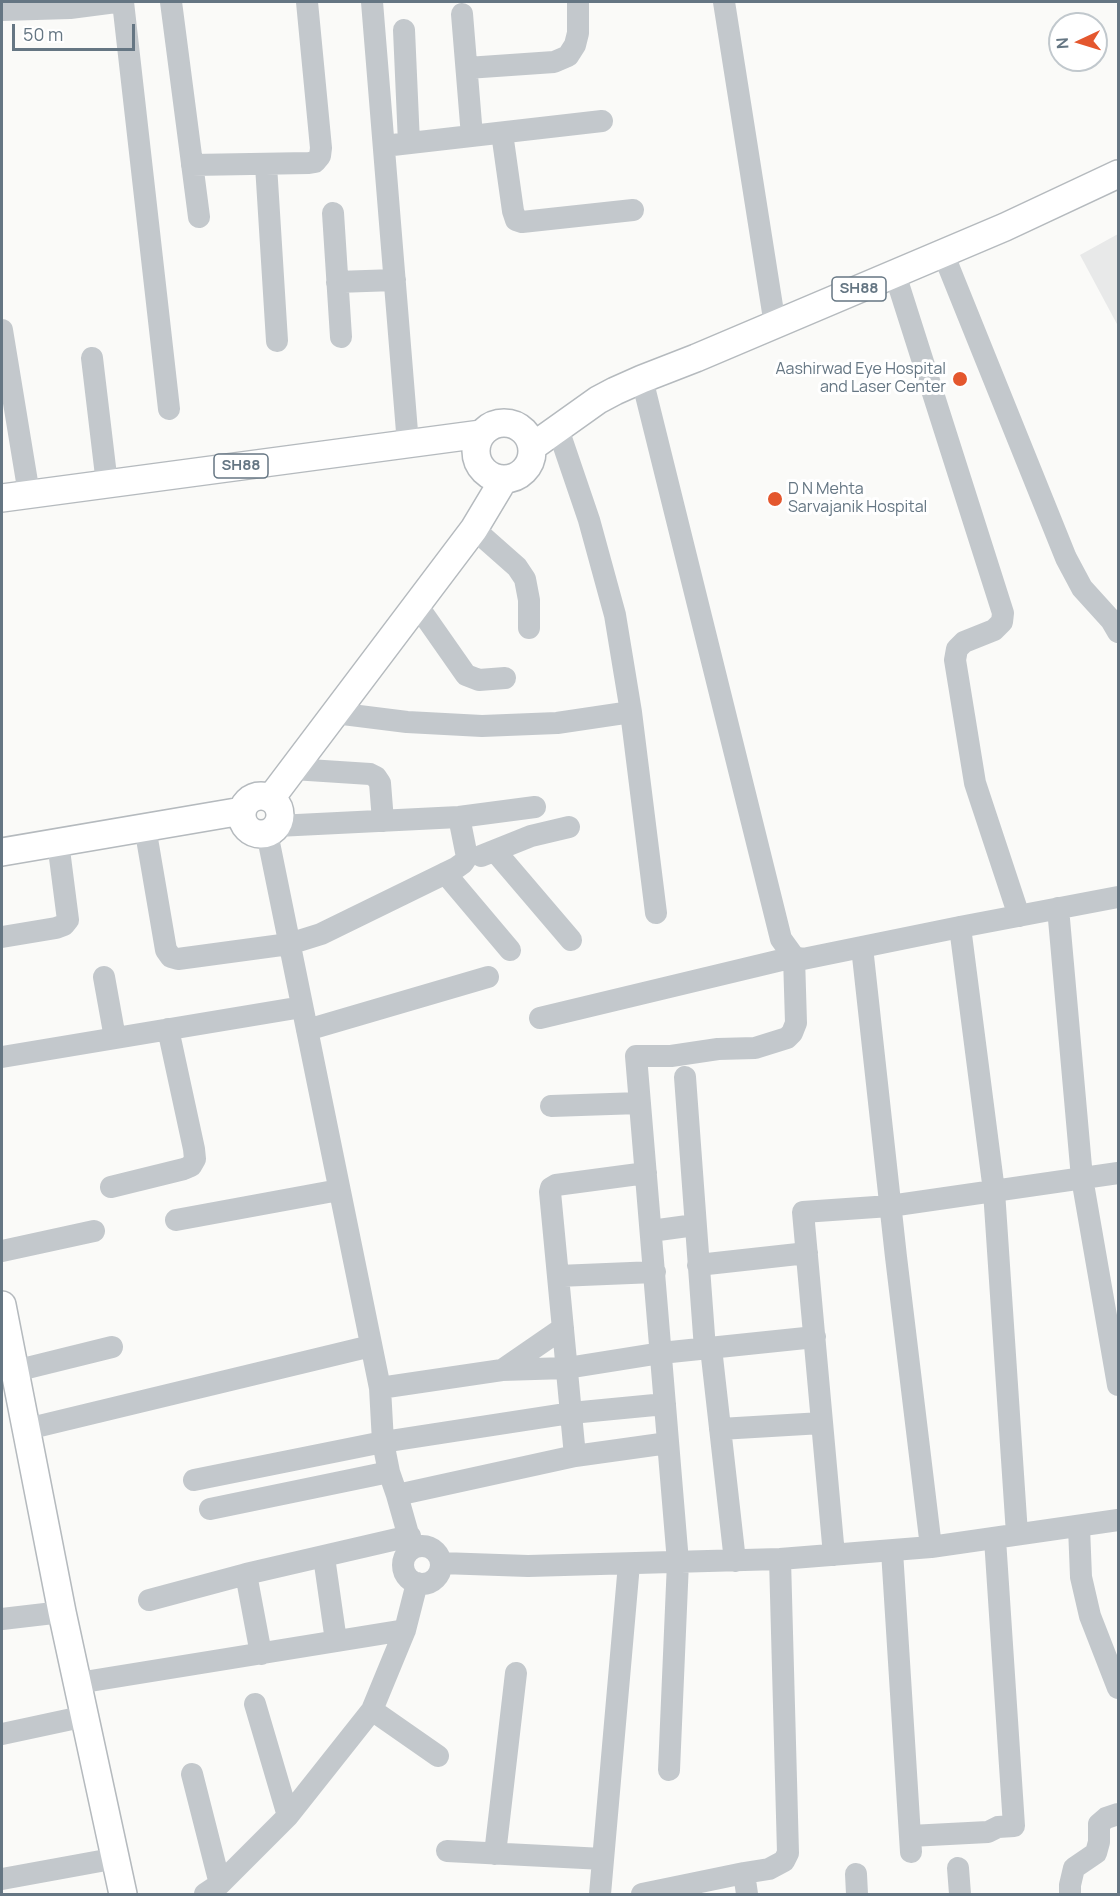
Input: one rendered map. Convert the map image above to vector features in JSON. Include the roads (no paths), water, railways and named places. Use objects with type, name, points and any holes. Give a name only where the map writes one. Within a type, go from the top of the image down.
[{"type":"main road","name":"SH88","points":[[515,424],[598,400],[642,379],[895,274],[1119,174]]},
{"type":"main road","name":"SH88","points":[[532,447],[598,400]]},
{"type":"main road","points":[[506,422],[515,424],[526,433],[532,447],[532,456],[522,473],[514,478],[504,479],[487,474],[477,460],[477,442],[481,434],[496,423],[506,422]]},
{"type":"main road","name":"SH88","points":[[2,498],[481,434]]},
{"type":"main road","points":[[271,798],[474,529],[504,479]]},
{"type":"main road","points":[[260,795],[271,798],[279,807],[280,820],[272,830],[260,834],[244,824],[242,811],[248,800],[260,795]]},
{"type":"main road","points":[[2,852],[242,811]]},
{"type":"main road","points":[[2,1314],[27,1428],[62,1612],[123,1894]]},
{"type":"street","points":[[2,10],[6,2]]},
{"type":"street","points":[[2,10],[116,2]]},
{"type":"street","points":[[123,2],[169,409]]},
{"type":"street","points":[[171,2],[199,217]]},
{"type":"street","points":[[192,165],[309,163],[315,162],[320,156],[307,2]]},
{"type":"street","points":[[372,2],[408,444]]},
{"type":"street","points":[[466,68],[554,62],[568,56],[575,45],[578,33],[578,2]]},
{"type":"street","points":[[724,2],[776,325]]},
{"type":"street","points":[[462,14],[472,136]]},
{"type":"street","points":[[404,30],[409,143]]},
{"type":"street","points":[[384,146],[602,121]]},
{"type":"street","points":[[502,133],[516,220],[522,222],[633,210]]},
{"type":"street","points":[[266,165],[277,340]]},
{"type":"street","points":[[333,213],[341,337]]},
{"type":"street","points":[[943,253],[1066,558],[1082,588],[1116,623]]},
{"type":"street","points":[[895,274],[1003,613],[1002,622],[994,630],[964,642],[957,649],[955,660],[975,783],[1019,916]]},
{"type":"street","points":[[337,282],[395,280]]},
{"type":"street","points":[[2,330],[29,494]]},
{"type":"street","points":[[92,358],[107,484]]},
{"type":"street","points":[[642,379],[781,939],[794,957],[796,1023],[787,1038],[755,1048],[718,1049],[671,1056],[636,1056],[678,1562],[669,1770]]},
{"type":"street","points":[[558,429],[589,520],[615,615],[631,712],[656,913]]},
{"type":"street","points":[[474,529],[517,567],[525,579],[529,600],[529,628]]},
{"type":"street","points":[[417,605],[466,675],[479,680],[505,678]]},
{"type":"street","points":[[335,713],[407,722],[482,726],[556,723],[631,712]]},
{"type":"street","points":[[293,769],[370,774],[376,777],[380,783],[383,820]]},
{"type":"street","points":[[149,1600],[246,1574],[324,1557],[411,1542],[418,1546],[430,1547],[435,1551],[441,1563],[438,1575],[423,1584],[417,1583],[407,1577],[403,1567],[404,1556],[411,1542],[389,1472],[383,1442],[380,1388],[289,944],[272,830],[383,820],[459,817],[536,807]]},
{"type":"street","points":[[454,868],[467,857],[459,817]]},
{"type":"street","points":[[145,827],[166,950],[171,957],[178,959],[289,944],[333,929],[454,868],[531,836],[568,827]]},
{"type":"street","points":[[2,937],[56,928],[64,925],[68,920],[58,842]]},
{"type":"street","points":[[495,851],[571,940]]},
{"type":"street","points":[[454,868],[510,950]]},
{"type":"street","points":[[540,1018],[794,957],[803,959],[1119,897]]},
{"type":"street","points":[[1058,908],[1082,1178],[1119,1385]]},
{"type":"street","points":[[960,927],[993,1191],[1017,1534]]},
{"type":"street","points":[[862,947],[931,1547]]},
{"type":"street","points":[[307,1030],[488,976]]},
{"type":"street","points":[[104,977],[116,1038]]},
{"type":"street","points":[[2,1057],[302,1007]]},
{"type":"street","points":[[111,1188],[184,1169],[191,1166],[195,1159],[168,1029]]},
{"type":"street","points":[[685,1077],[698,1265],[735,1561]]},
{"type":"street","points":[[551,1106],[640,1102]]},
{"type":"street","points":[[575,1456],[551,1188],[556,1185],[646,1173]]},
{"type":"street","points":[[834,1555],[803,1212],[890,1206],[1119,1173]]},
{"type":"street","points":[[176,1220],[339,1190]]},
{"type":"street","points":[[651,1231],[695,1225]]},
{"type":"street","points":[[2,1251],[94,1231]]},
{"type":"street","points":[[698,1265],[807,1253]]},
{"type":"street","points":[[558,1276],[655,1272]]},
{"type":"street","points":[[502,1370],[563,1328]]},
{"type":"street","points":[[380,1388],[502,1370],[567,1368],[661,1353],[815,1337]]},
{"type":"street","points":[[15,1371],[112,1347]]},
{"type":"street","points":[[27,1428],[371,1347]]},
{"type":"street","points":[[194,1480],[383,1442],[571,1413],[665,1404]]},
{"type":"street","points":[[720,1429],[822,1423]]},
{"type":"street","points":[[398,1495],[575,1456],[668,1443]]},
{"type":"street","points":[[210,1509],[389,1472]]},
{"type":"street","points":[[441,1563],[528,1566],[780,1559],[931,1547],[1119,1520]]},
{"type":"street","points":[[1079,1527],[1081,1576],[1090,1616],[1119,1688]]},
{"type":"street","points":[[892,1551],[911,1844],[1014,1826],[995,1539]]},
{"type":"street","points":[[324,1557],[336,1641]]},
{"type":"street","points":[[642,1894],[746,1884],[784,1862],[788,1853],[780,1559]]},
{"type":"street","points":[[600,1894],[629,1564]]},
{"type":"street","points":[[246,1574],[261,1654]]},
{"type":"street","points":[[212,1889],[288,1816],[372,1710],[405,1630],[417,1583]]},
{"type":"street","points":[[2,1619],[62,1612]]},
{"type":"street","points":[[2,1724],[261,1654],[405,1630]]},
{"type":"street","points":[[495,1854],[516,1673]]},
{"type":"street","points":[[2,1734],[82,1702]]},
{"type":"street","points":[[255,1704],[288,1816]]},
{"type":"street","points":[[372,1710],[438,1756]]},
{"type":"street","points":[[192,1774],[212,1889]]},
{"type":"street","points":[[1070,1894],[1074,1868],[1096,1853],[1099,1842],[1099,1824],[1106,1818],[1119,1814]]},
{"type":"street","points":[[447,1851],[603,1860]]},
{"type":"street","points":[[2,1875],[117,1858]]},
{"type":"street","points":[[958,1869],[960,1894]]},
{"type":"place","name":"Aashirwad Eye Hospital and Laser Center","points":[[960,379]]},
{"type":"place","name":"D N Mehta Sarvajanik Hospital","points":[[775,499]]}]
